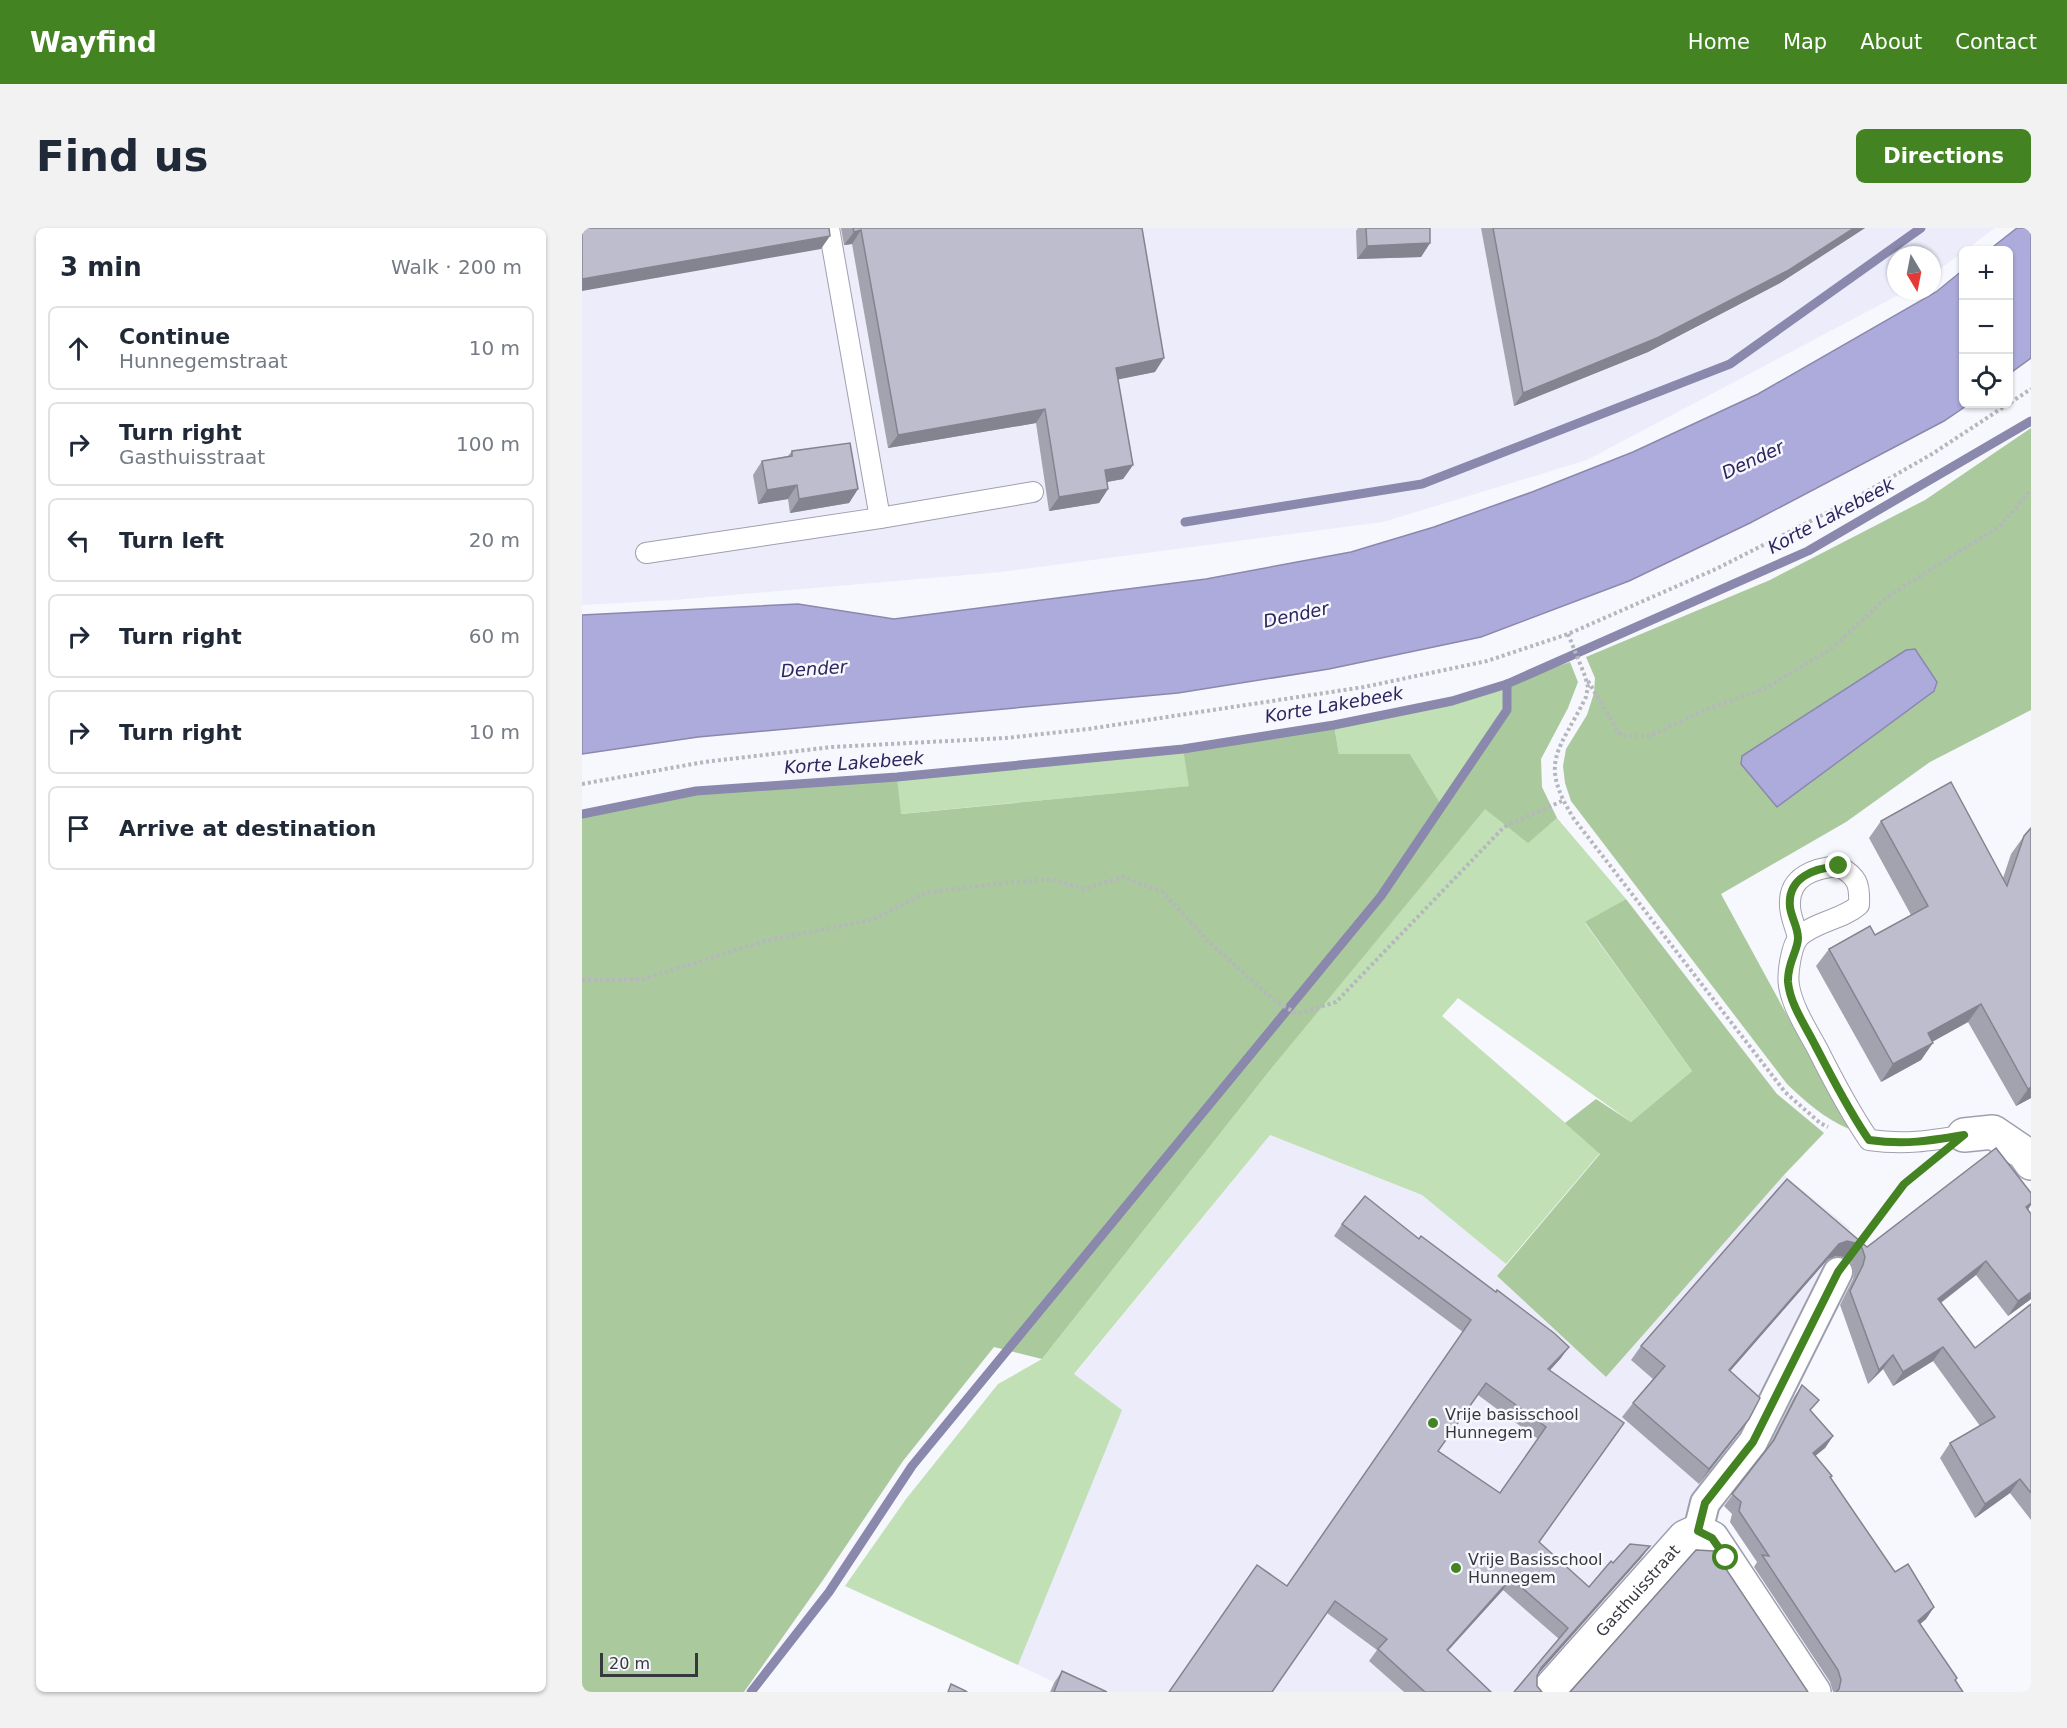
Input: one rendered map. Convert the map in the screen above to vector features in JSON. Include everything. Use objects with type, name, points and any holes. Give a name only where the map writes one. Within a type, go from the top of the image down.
[{"type":"street","points":[[1964,1135],[1993,1132],[2024,1153],[2031,1163]]},
{"type":"street","name":"Gasthuisstraat","points":[[1547,1692],[1685,1537],[1698,1531],[1705,1503],[1753,1442],[1838,1272]]},
{"type":"street","points":[[1698,1531],[1712,1538],[1814,1692]]},
{"type":"lane","points":[[829,228],[880,518]]},
{"type":"lane","points":[[646,553],[880,518],[1033,492]]},
{"type":"lane","points":[[1798,938],[1789,964],[1788,983],[1794,1004],[1852,1115],[1869,1140],[1920,1143],[1964,1135]]},
{"type":"path","points":[[582,784],[704,762],[832,747],[1017,736],[1088,729],[1364,687],[1487,660],[1568,634],[1716,569],[1852,500],[1932,454],[2031,389]]},
{"type":"path","points":[[1585,676],[1621,736],[1648,736],[1702,711],[1764,689],[1830,650],[1887,597],[2000,526],[2031,490]]},
{"type":"path","points":[[1568,634],[1588,687],[1586,697],[1554,761],[1553,773],[1563,801],[1574,819],[1785,1092],[1820,1123],[1844,1135],[1869,1140]]},
{"type":"path","points":[[582,980],[643,979],[765,941],[872,920],[925,894],[1051,879],[1084,889],[1123,877],[1163,892],[1207,940],[1274,1000],[1297,1014],[1336,1002],[1504,827],[1563,801]]},
{"type":"path","points":[[1838,1272],[1904,1184],[1964,1135]]},
{"type":"shaded area","points":[[582,228],[1995,228],[1971,246],[1959,246],[1959,255],[1941,268],[1941,246],[1887,246],[1887,300],[1889,300],[1587,460],[1383,522],[1001,572],[674,600],[582,605]]},
{"type":"shaded area","name":"Vrije basisschool Hunnegem","points":[[1270,1135],[1422,1195],[1506,1264],[1497,1276],[1606,1377],[1784,1175],[1850,1228],[1839,1251],[1827,1265],[1742,1436],[1693,1507],[1531,1692],[1075,1692],[1018,1665],[1121,1410],[1074,1375]]},
{"type":"green space","points":[[2031,428],[2031,710],[1930,762],[1846,822],[1721,894],[1849,1129],[1816,1110],[1787,1084],[1571,801],[1565,783],[1563,766],[1566,749],[1587,715],[1594,693],[1595,678],[1586,657],[1770,580],[1925,500]],"holes":[[[1906,650],[1937,682],[1934,691],[1778,807],[1742,764],[1743,756]]]},
{"type":"green space","points":[[1570,662],[1578,682],[1568,708],[1541,759],[1542,787],[1557,818],[1528,843],[1485,809],[1271,1069],[1042,1359],[994,1347],[903,1461],[744,1692],[582,1692],[582,814],[696,791],[897,777],[901,814],[1189,786],[1183,749],[1334,725],[1339,754],[1410,754],[1442,806],[1506,710],[1507,684]]},
{"type":"green space","points":[[1507,684],[1507,710],[1442,806],[1410,754],[1339,754],[1334,725],[1452,701]]},
{"type":"green space","points":[[1183,749],[1190,786],[900,814],[897,777]]},
{"type":"green space","points":[[1485,808],[1528,842],[1557,818],[1626,899],[1585,923],[1692,1071],[1631,1122],[1458,998],[1442,1016],[1600,1153],[1506,1264],[1422,1195],[1270,1135],[1074,1374],[1122,1410],[1018,1665],[845,1586],[906,1499],[998,1384],[1042,1359],[1271,1069]]},
{"type":"green space","points":[[1626,899],[1777,1094],[1824,1133],[1784,1175],[1606,1377],[1497,1276],[1600,1154],[1565,1123],[1596,1099],[1631,1122],[1692,1071],[1585,922]]},
{"type":"water","points":[[2017,228],[2031,228],[2031,358],[2013,371],[2013,246],[1994,246]]},
{"type":"water","name":"Dender","points":[[1959,273],[1959,408],[1963,408],[1944,421],[1750,523],[1629,581],[1481,637],[1329,669],[1178,693],[698,737],[582,754],[582,615],[798,604],[894,619],[1206,579],[1351,552],[1434,527],[1532,492],[1633,452],[1758,394],[1922,300],[1941,300],[1941,288]]},
{"type":"water","points":[[1915,649],[1937,682],[1934,691],[1777,807],[1741,764],[1742,756],[1906,650]]},
{"type":"building","points":[[582,228],[829,228],[830,236],[582,279]]},
{"type":"building","points":[[853,228],[1142,228],[1164,358],[1116,368],[1133,465],[1105,470],[1108,489],[1059,497],[1045,409],[898,435],[861,230],[854,232]]},
{"type":"building","points":[[1366,228],[1430,228],[1430,243],[1367,246]]},
{"type":"building","points":[[1493,228],[1854,228],[1789,270],[1657,338],[1523,393]]},
{"type":"building","points":[[850,443],[858,489],[799,499],[797,485],[767,490],[762,461],[792,456],[792,451]]},
{"type":"building","points":[[1951,782],[2007,886],[2024,836],[2031,828],[2031,1087],[2028,1089],[1981,1004],[1928,1033],[1933,1043],[1893,1064],[1829,949],[1870,926],[1875,935],[1928,906],[1881,821]]},
{"type":"building","points":[[1996,1148],[2031,1193],[2031,1203],[2026,1207],[2031,1214],[2031,1292],[2018,1301],[1986,1261],[1938,1299],[1975,1348],[2031,1304],[2031,1493],[2020,1479],[1985,1504],[1950,1443],[1995,1417],[1943,1347],[1903,1372],[1893,1355],[1879,1370],[1850,1291],[1865,1257],[1862,1248],[1847,1241],[1839,1244],[1729,1370],[1760,1398],[1749,1419],[1709,1469],[1633,1403],[1665,1366],[1641,1346],[1787,1179],[1867,1247]]},
{"type":"building","points":[[1365,1196],[1419,1239],[1421,1236],[1554,1333],[1569,1347],[1548,1369],[1624,1423],[1539,1542],[1589,1587],[1611,1561],[1613,1563],[1630,1544],[1650,1546],[1541,1668],[1537,1676],[1537,1686],[1542,1692],[1514,1692],[1568,1628],[1511,1578],[1447,1650],[1491,1692],[1425,1692],[1378,1649],[1387,1639],[1335,1601],[1272,1692],[1169,1692],[1257,1565],[1287,1586],[1471,1320],[1342,1224]],"holes":[[[1486,1383],[1546,1427],[1500,1493],[1438,1451]]]},
{"type":"building","points":[[1802,1385],[1819,1400],[1810,1410],[1833,1436],[1813,1453],[1832,1476],[1830,1477],[1895,1572],[1908,1564],[1934,1607],[1918,1621],[1957,1678],[1955,1680],[1963,1692],[1836,1692],[1841,1680],[1838,1670],[1762,1555],[1769,1556],[1739,1511],[1741,1502],[1732,1494],[1774,1440]]},
{"type":"building","points":[[1696,1550],[1714,1551],[1808,1692],[1570,1692]]},
{"type":"building","points":[[1062,1671],[1107,1692],[1054,1692]]},
{"type":"building","points":[[951,1684],[966,1691],[967,1692],[948,1692]]},
{"type":"waterway","points":[[1185,522],[1422,484],[1730,364],[1921,228]]},
{"type":"waterway","name":"Korte Lakebeek","points":[[582,814],[696,791],[897,777],[1183,749],[1334,725],[1452,701],[1507,684],[1808,551],[2031,421]]},
{"type":"waterway","points":[[751,1692],[829,1592],[912,1466],[1381,896],[1507,710],[1507,684]]},
{"type":"place","name":"Vrije basisschool Hunnegem","points":[[1433,1423]]},
{"type":"place","name":"Vrije Basisschool Hunnegem","points":[[1456,1568]]},
{"type":"route","points":[[1726,1558],[1712,1538],[1698,1531],[1705,1503],[1753,1442],[1838,1272],[1904,1184],[1964,1135],[1920,1143],[1869,1140],[1852,1115],[1794,1004],[1788,983],[1789,964],[1798,938],[1790,906],[1792,889],[1803,876],[1820,868],[1839,866]]}]
